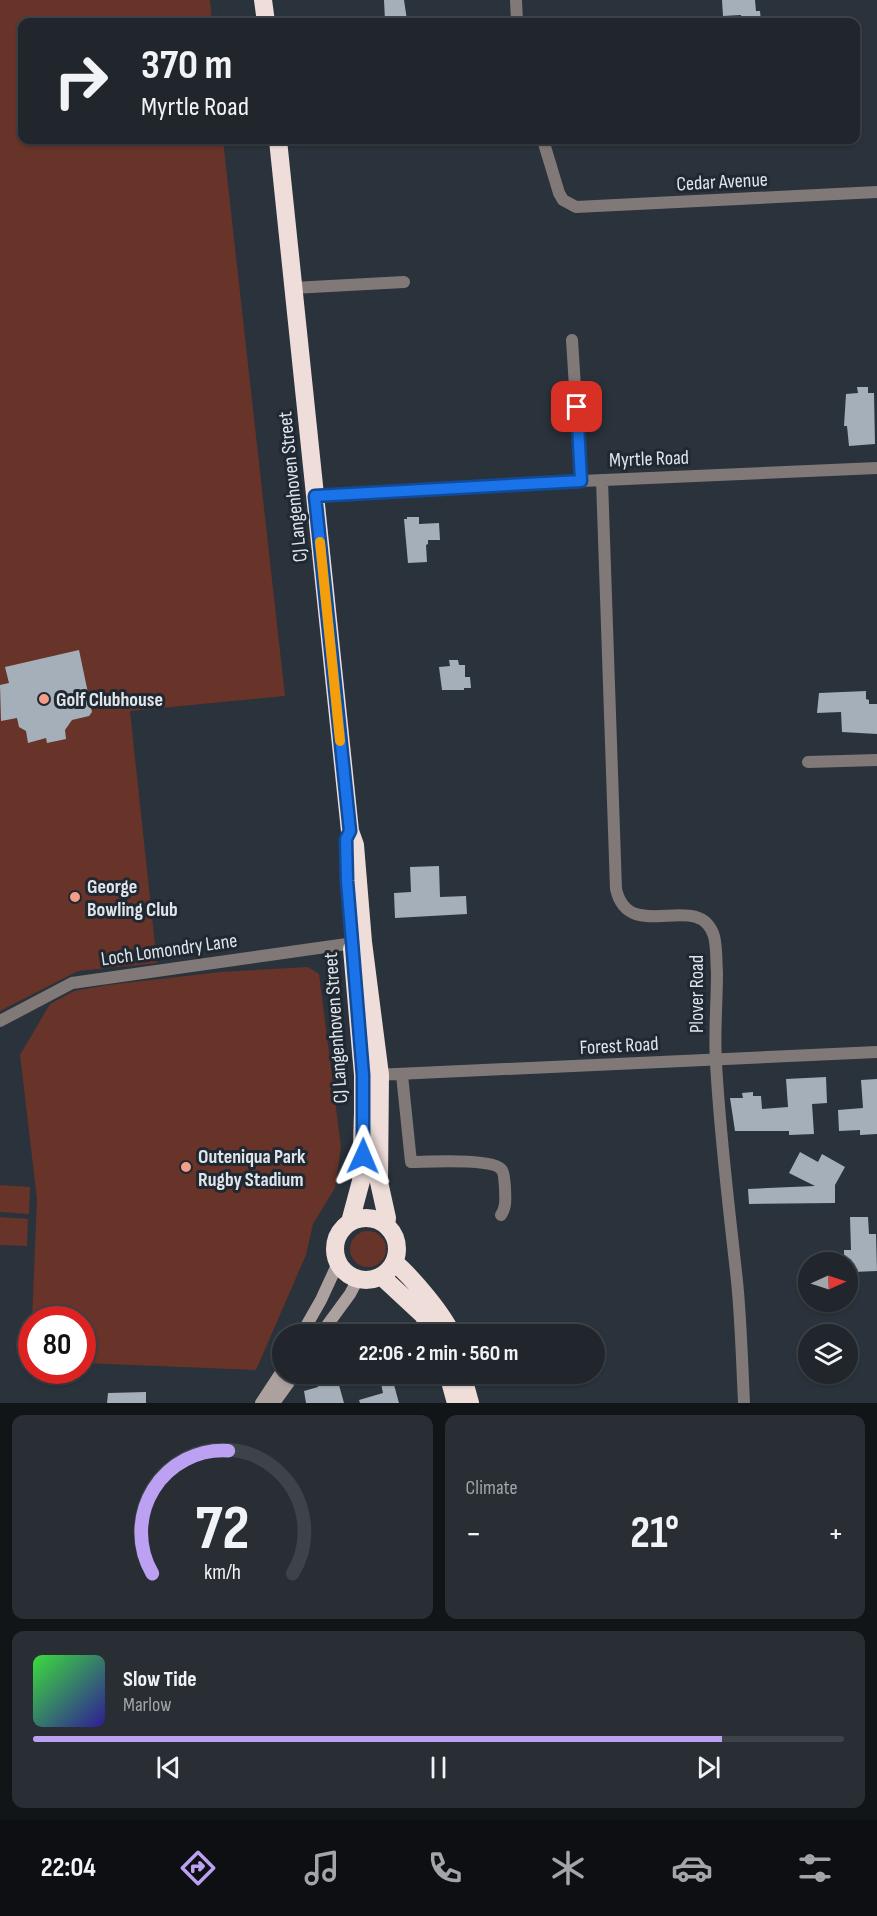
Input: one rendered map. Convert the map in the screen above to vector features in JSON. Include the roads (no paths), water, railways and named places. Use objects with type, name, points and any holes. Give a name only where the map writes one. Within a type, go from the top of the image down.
[{"type":"highway","points":[[264,0],[266,18]]},
{"type":"highway","name":"CJ Langenhoven Street","points":[[278,144],[350,831],[346,839],[371,1075],[379,1182],[387,1218],[386,1225]]},
{"type":"highway","name":"CJ Langenhoven Street","points":[[350,1222],[362,1174],[371,1075]]},
{"type":"highway","points":[[369,1218],[386,1225],[396,1240],[397,1251],[394,1262],[381,1276],[367,1280],[358,1279],[346,1273],[338,1263],[335,1252],[336,1240],[350,1222],[369,1218]]},
{"type":"highway","points":[[394,1262],[411,1277],[447,1324]]},
{"type":"highway","points":[[381,1276],[423,1315],[429,1324]]},
{"type":"highway","points":[[451,1384],[456,1403]]},
{"type":"highway","points":[[465,1384],[470,1403]]},
{"type":"street","points":[[516,0],[517,18]]},
{"type":"street","name":"Cedar Avenue","points":[[544,144],[559,193],[569,204],[583,207],[877,192]]},
{"type":"street","points":[[293,288],[404,282]]},
{"type":"street","points":[[572,340],[581,481]]},
{"type":"street","name":"Myrtle Road","points":[[315,496],[877,468]]},
{"type":"street","name":"Plover Road","points":[[602,480],[616,890],[621,904],[628,912],[635,915],[690,916],[699,918],[711,929],[716,950],[715,1059],[724,1176],[740,1323],[744,1403]]},
{"type":"street","points":[[808,762],[877,760]]},
{"type":"street","name":"Loch Lomondry Lane","points":[[0,1021],[72,983],[358,942]]},
{"type":"street","name":"Forest Road","points":[[371,1075],[877,1052]]},
{"type":"street","points":[[402,1075],[411,1162],[464,1161],[496,1165],[504,1176],[505,1206],[501,1215]]},
{"type":"street","points":[[307,1324],[338,1263]]},
{"type":"street","points":[[328,1324],[358,1279]]},
{"type":"street","points":[[261,1403],[273,1384]]},
{"type":"street","points":[[274,1403],[288,1384]]},
{"type":"place","name":"Golf Clubhouse","points":[[44,699]]},
{"type":"place","name":"George Bowling Club","points":[[75,897]]},
{"type":"place","name":"Outeniqua Park Rugby Stadium","points":[[186,1167]]}]
